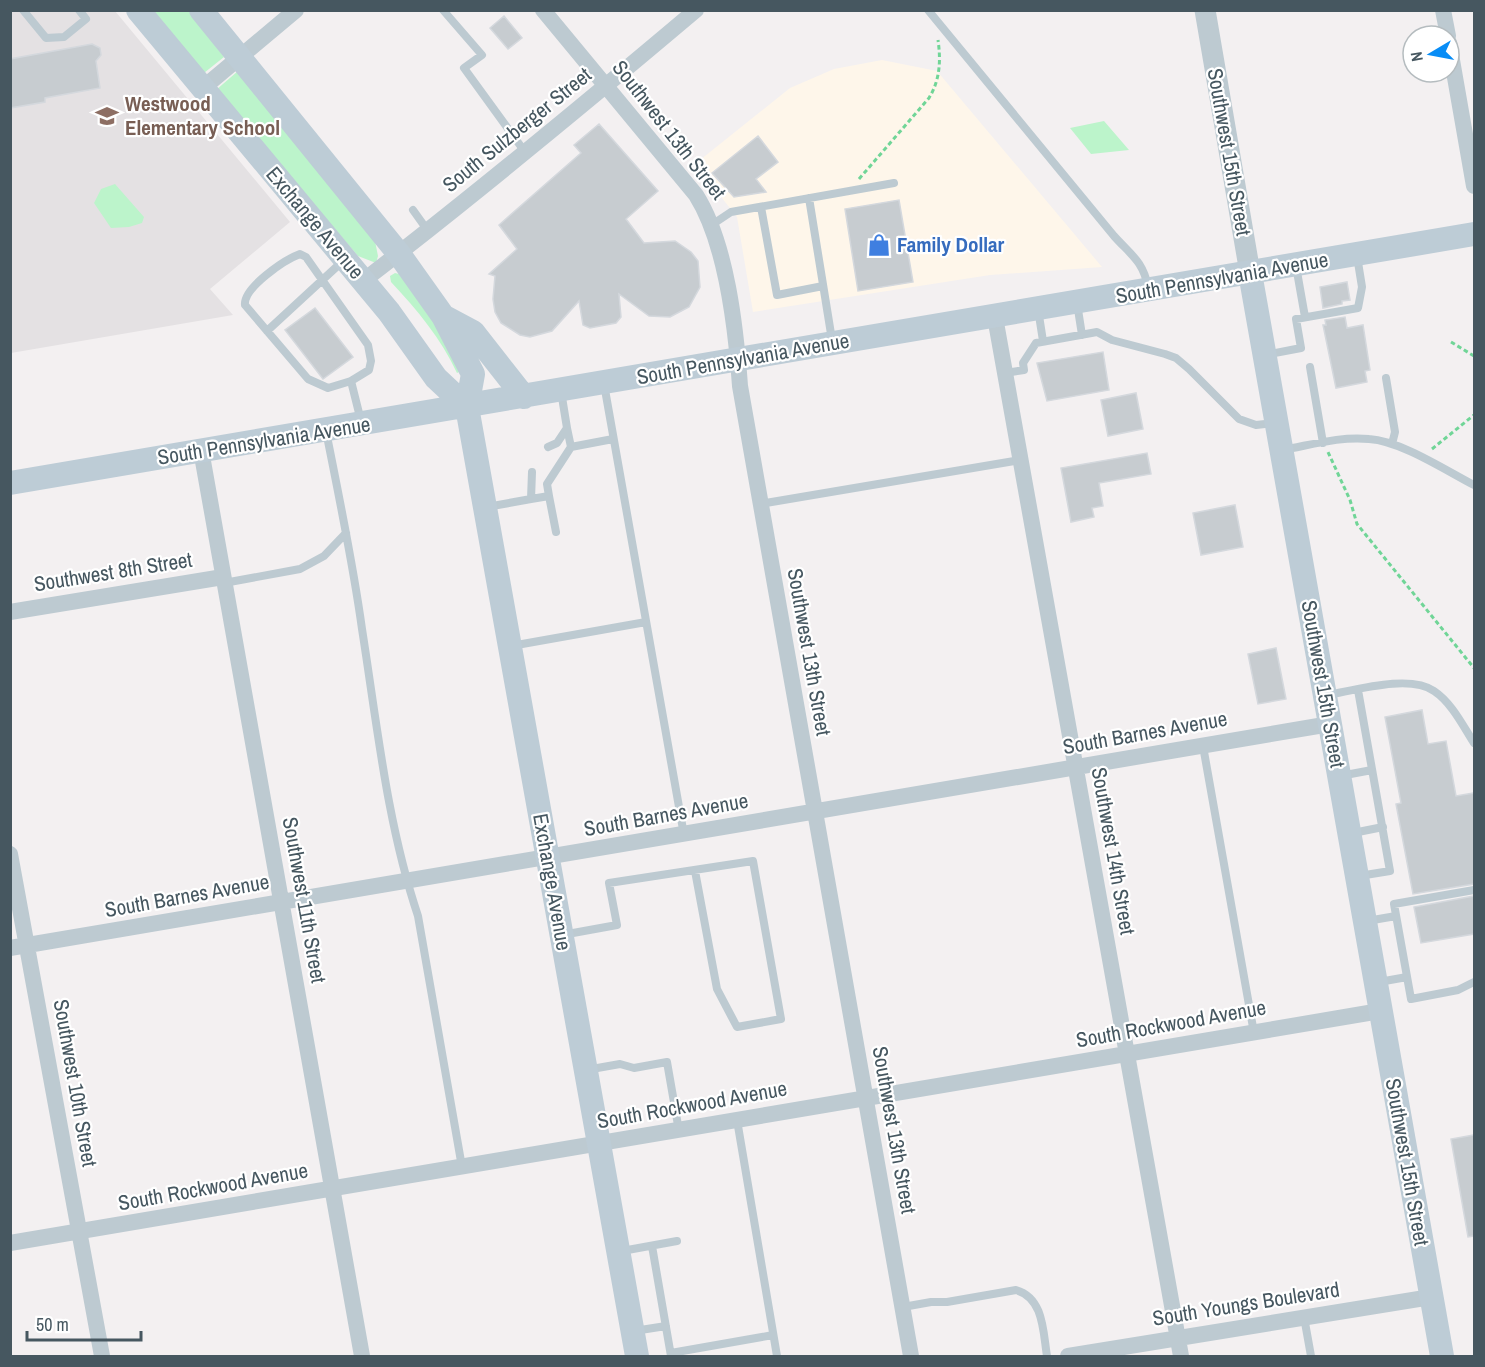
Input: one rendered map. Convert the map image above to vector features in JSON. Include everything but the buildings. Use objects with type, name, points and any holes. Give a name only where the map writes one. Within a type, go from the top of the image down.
[{"type":"main road","name":"Exchange Avenue","points":[[138,10],[363,281],[414,345],[436,378],[467,407]]},
{"type":"main road","name":"Exchange Avenue","points":[[201,10],[399,254],[443,316],[473,374],[467,407],[487,507],[637,1356]]},
{"type":"main road","name":"South Pennsylvania Avenue","points":[[10,483],[362,425],[1474,234]]},
{"type":"main road","name":"Southwest 15th Street","points":[[1250,273],[1442,1356]]},
{"type":"main road","points":[[443,316],[473,332],[524,397]]},
{"type":"street","points":[[203,88],[296,10]]},
{"type":"street","name":"Southwest 13th Street","points":[[543,10],[696,195],[712,224],[735,333],[740,386],[760,504],[912,1356]]},
{"type":"street","name":"South Sulzberger Street","points":[[363,281],[428,231],[696,10]]},
{"type":"street","name":"Southwest 15th Street","points":[[1205,10],[1250,273]]},
{"type":"street","points":[[1456,84],[1474,186]]},
{"type":"street","name":"Southwest 14th Street","points":[[995,317],[1181,1356]]},
{"type":"street","name":"Southwest 11th Street","points":[[201,450],[362,1356]]},
{"type":"street","name":"Southwest 8th Street","points":[[10,612],[224,580]]},
{"type":"street","name":"South Barnes Avenue","points":[[19,947],[1330,724]]},
{"type":"street","name":"Southwest 10th Street","points":[[10,854],[19,947],[79,1232],[102,1356]]},
{"type":"street","name":"South Rockwood Avenue","points":[[10,1244],[1380,1011]]},
{"type":"street","name":"South Youngs Boulevard","points":[[1068,1356],[1431,1297]]},
{"type":"lane","points":[[23,10],[46,38],[64,37],[87,19],[79,10]]},
{"type":"lane","points":[[443,10],[482,55],[464,68],[525,152]]},
{"type":"lane","points":[[928,10],[1114,236],[1139,261],[1149,291]]},
{"type":"lane","points":[[712,224],[731,212],[894,183]]},
{"type":"lane","points":[[809,198],[832,344]]},
{"type":"lane","points":[[761,207],[777,295],[823,286]]},
{"type":"lane","points":[[413,210],[428,231]]},
{"type":"lane","points":[[300,254],[306,257],[322,279],[368,345],[371,361],[369,370],[351,381],[328,388],[308,379],[245,305],[244,298],[249,291],[286,260],[300,254]]},
{"type":"lane","points":[[1265,355],[1301,348],[1296,319],[1358,308],[1362,287],[1357,255]]},
{"type":"lane","points":[[267,331],[345,260]]},
{"type":"lane","points":[[1296,265],[1305,317]]},
{"type":"lane","points":[[1077,303],[1082,335]]},
{"type":"lane","points":[[1038,309],[1043,341]]},
{"type":"lane","points":[[1005,373],[1024,370],[1023,363],[1036,343],[1097,332],[1112,340],[1176,358],[1239,419],[1256,425],[1277,423]]},
{"type":"lane","points":[[1310,368],[1323,443]]},
{"type":"lane","points":[[1386,378],[1395,432],[1392,444]]},
{"type":"lane","points":[[351,381],[362,425]]},
{"type":"lane","points":[[603,382],[684,835]]},
{"type":"lane","points":[[556,532],[547,484],[571,447],[561,390]]},
{"type":"lane","points":[[553,448],[567,428]]},
{"type":"lane","points":[[326,431],[346,533],[379,737],[406,881],[418,916],[462,1167]]},
{"type":"lane","points":[[1282,450],[1349,438],[1371,439],[1392,444],[1474,485]]},
{"type":"lane","points":[[571,447],[613,439]]},
{"type":"lane","points":[[760,504],[1020,460]]},
{"type":"lane","points":[[531,499],[537,480],[532,472]]},
{"type":"lane","points":[[487,507],[549,496]]},
{"type":"lane","points":[[224,580],[300,570],[324,556],[346,533]]},
{"type":"lane","points":[[511,646],[645,622]]},
{"type":"lane","points":[[1325,695],[1391,685],[1424,686],[1445,701],[1474,743]]},
{"type":"lane","points":[[1357,877],[1390,871],[1358,690]]},
{"type":"lane","points":[[1203,746],[1254,1033]]},
{"type":"lane","points":[[1339,777],[1372,770]]},
{"type":"lane","points":[[1349,833],[1383,827]]},
{"type":"lane","points":[[562,935],[616,925],[609,883],[666,872],[695,871],[753,861],[781,1019],[737,1027],[717,989],[695,871]]},
{"type":"lane","points":[[1474,890],[1394,904],[1411,999],[1458,990],[1474,982]]},
{"type":"lane","points":[[1365,922],[1396,916]]},
{"type":"lane","points":[[1375,983],[1407,977]]},
{"type":"lane","points":[[586,1070],[620,1064],[634,1068],[667,1062],[679,1131]]},
{"type":"lane","points":[[737,1120],[777,1356]]},
{"type":"lane","points":[[618,1252],[677,1241]]},
{"type":"lane","points":[[652,1246],[671,1355],[773,1335]]},
{"type":"lane","points":[[903,1307],[1016,1290],[1027,1293],[1038,1308],[1047,1356]]},
{"type":"lane","points":[[1304,1317],[1311,1356]]},
{"type":"lane","points":[[633,1332],[666,1326]]},
{"type":"path","points":[[861,189],[859,178],[929,98],[936,86],[940,69],[936,34],[939,24]]},
{"type":"path","points":[[1451,342],[1474,357]]},
{"type":"path","points":[[1423,460],[1433,448],[1474,415]]},
{"type":"path","points":[[1323,443],[1343,483],[1357,524],[1474,668]]},
{"type":"shaded area","name":"Westwood Elementary School","points":[[11,11],[115,11],[290,222],[210,289],[233,315],[11,353]]},
{"type":"shaded area","points":[[882,60],[937,71],[1102,267],[990,275],[753,312],[737,217],[695,164],[790,88],[834,69]]},
{"type":"green space","points":[[150,11],[189,11],[224,57],[204,73]]},
{"type":"green space","points":[[238,71],[375,241],[378,256],[376,263],[358,256],[216,90]]},
{"type":"green space","points":[[1104,121],[1129,150],[1091,154],[1070,128]]},
{"type":"green space","points":[[115,184],[144,217],[142,223],[129,227],[111,228],[94,203],[101,189]]},
{"type":"green space","points":[[395,273],[399,274],[430,314],[459,372],[457,373],[444,348],[428,325],[391,282],[390,276]]},
{"type":"place","name":"Westwood Elementary School","points":[[107,116]]},
{"type":"place","name":"Family Dollar","points":[[879,245]]}]
